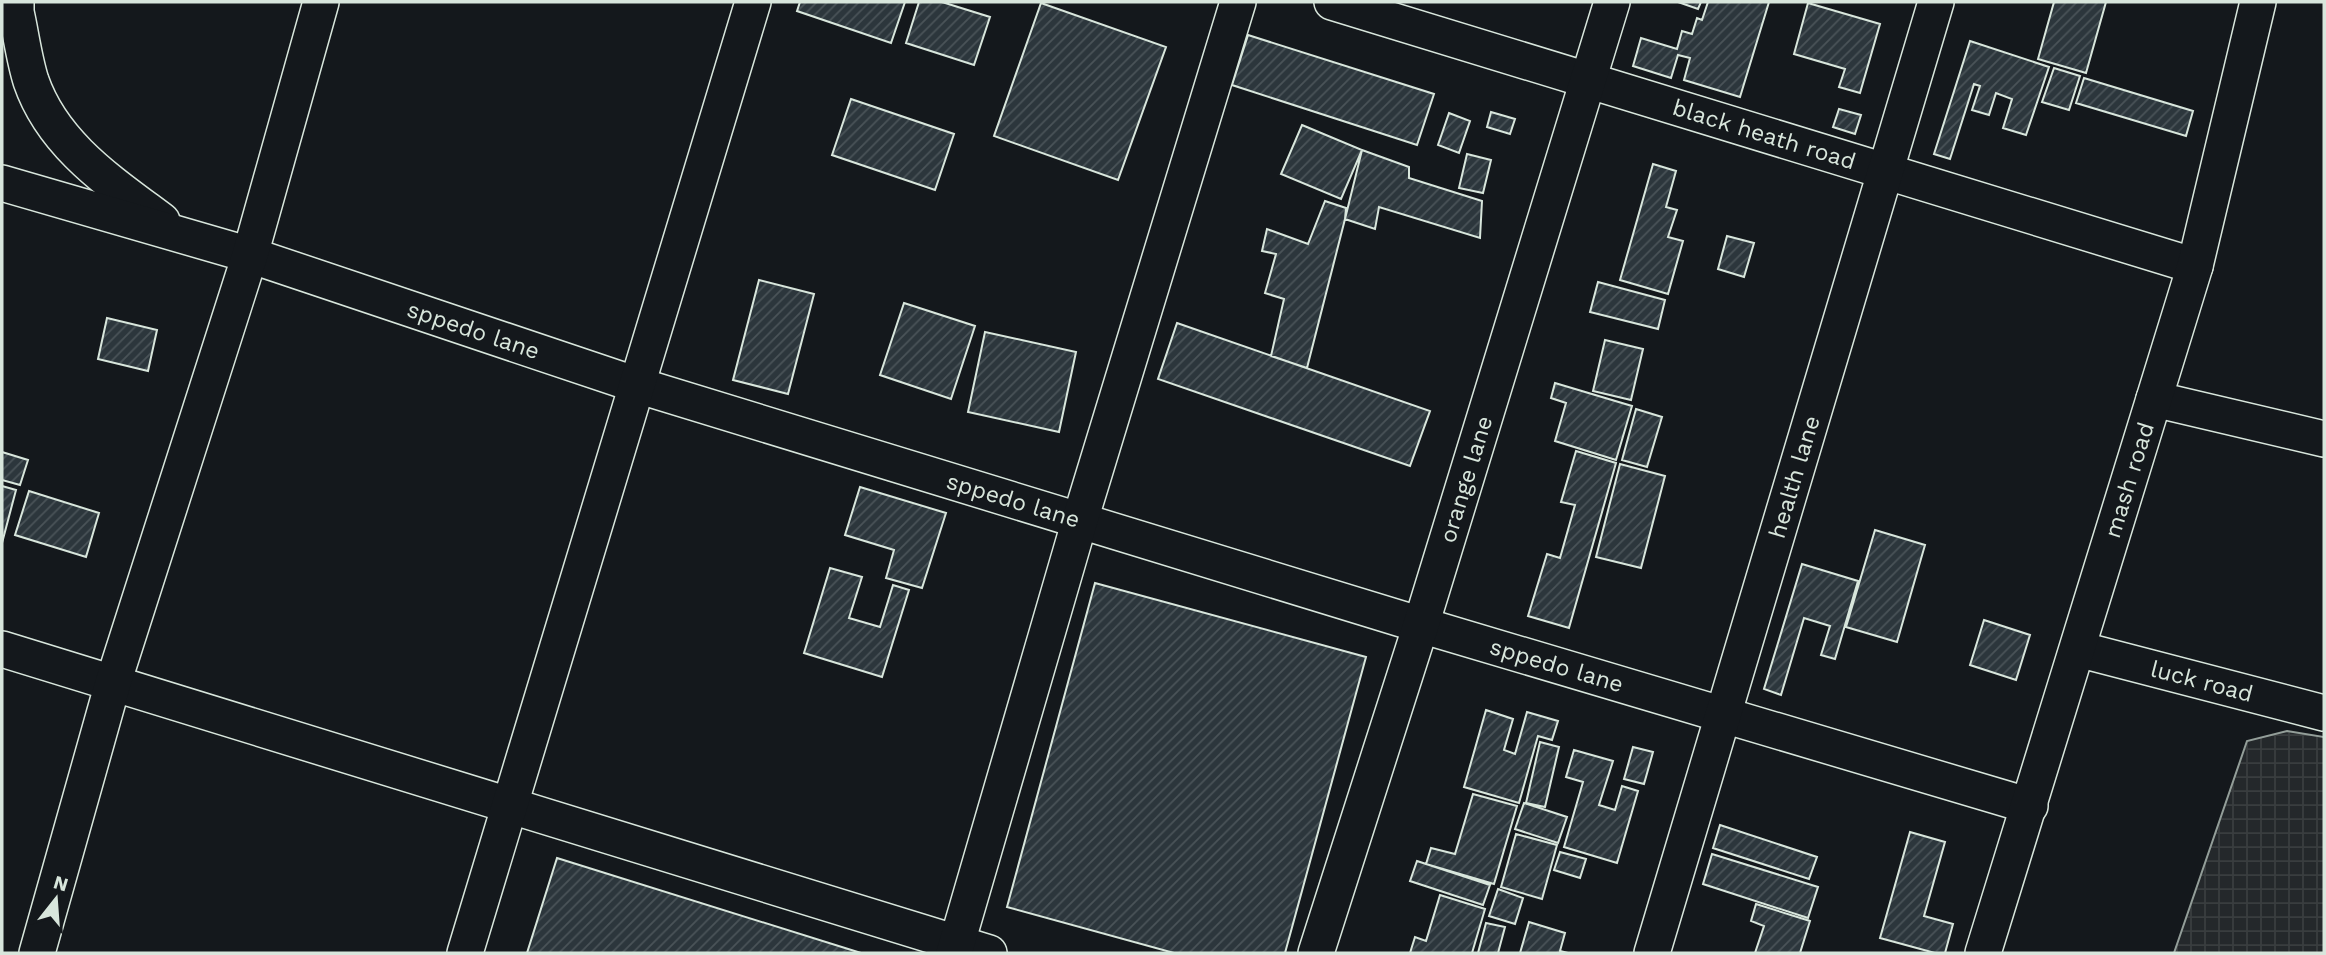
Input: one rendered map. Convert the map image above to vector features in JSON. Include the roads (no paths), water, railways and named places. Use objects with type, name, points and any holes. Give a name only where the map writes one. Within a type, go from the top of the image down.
[{"type":"street","points":[[16,2],[31,81],[54,126],[77,154],[178,234]]},
{"type":"street","points":[[37,953],[113,683],[250,255],[321,2]]},
{"type":"street","points":[[465,953],[753,2]]},
{"type":"street","points":[[2,649],[967,950],[1080,520],[1238,2]]},
{"type":"street","name":"black heath road","points":[[1332,2],[2195,266]]},
{"type":"street","name":"orange lane","points":[[1315,953],[1421,625],[1612,2]]},
{"type":"street","name":"health lane","points":[[1653,953],[1936,2]]},
{"type":"street","name":"mash road","points":[[1983,953],[2195,266],[2258,2]]},
{"type":"street","name":"sppedo lane","points":[[2,183],[250,255],[637,385],[1421,625],[2029,806]]},
{"type":"street","points":[[2154,399],[2324,439]]},
{"type":"street","name":"luck road","points":[[2078,649],[2324,713]]}]
